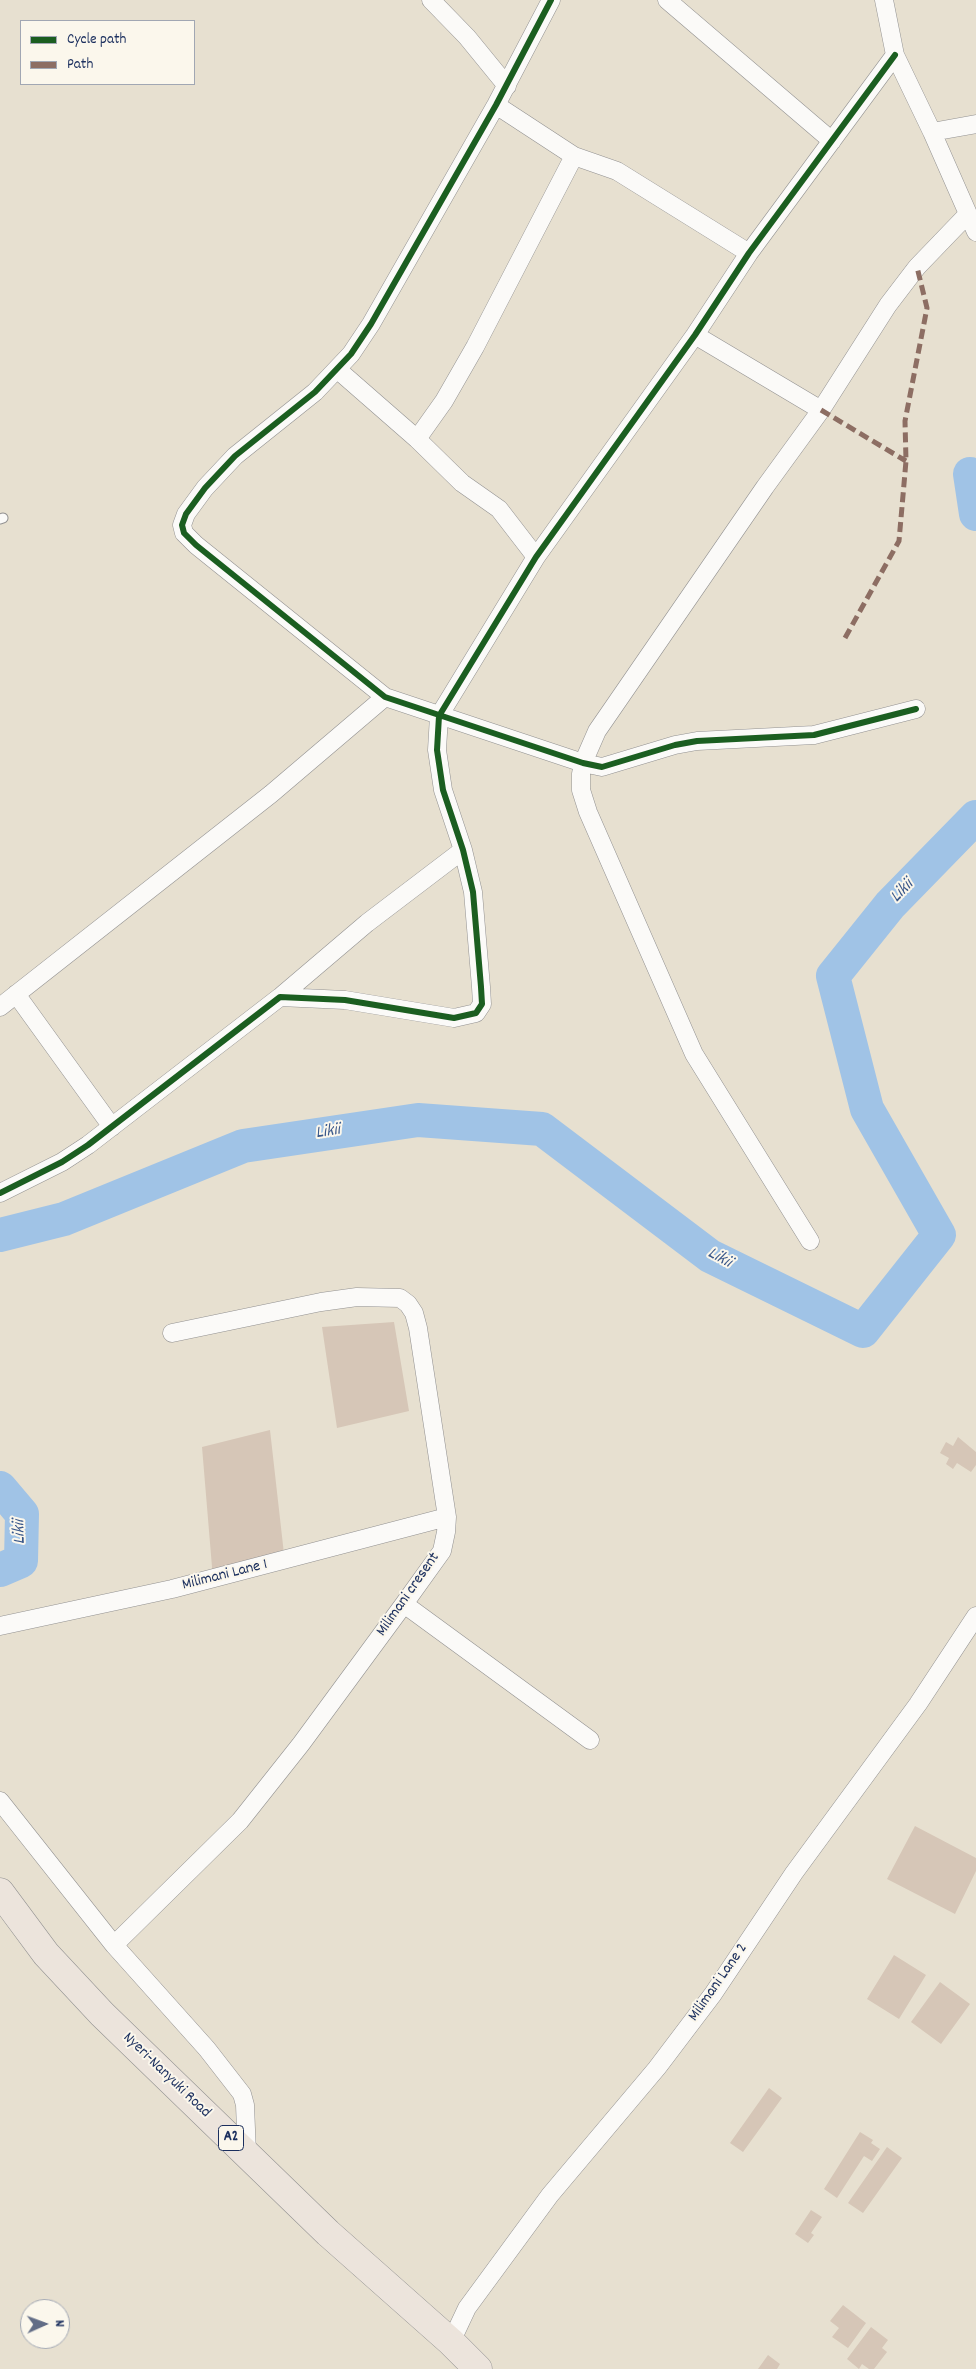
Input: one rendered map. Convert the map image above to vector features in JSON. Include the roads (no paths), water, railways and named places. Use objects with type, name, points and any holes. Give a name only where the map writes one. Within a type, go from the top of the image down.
[{"type":"highway","name":"Nyeri-Nanyuki Road","points":[[0,1892],[46,1954],[102,2014],[328,2233],[451,2342],[478,2369]]},
{"type":"street","points":[[431,0],[467,37],[507,86]]},
{"type":"street","points":[[551,0],[507,86],[371,324],[338,370],[315,392],[235,456],[205,488],[186,514],[182,525],[184,533],[196,545],[385,697],[583,763],[602,767],[675,745],[697,741],[814,735],[916,709]]},
{"type":"street","points":[[667,0],[832,141]]},
{"type":"street","points":[[884,0],[895,55],[932,132],[976,232]]},
{"type":"street","points":[[280,997],[344,1000],[454,1018],[476,1013],[482,1004],[473,892],[464,850],[443,790],[437,750],[440,716],[536,558],[695,335],[749,253],[895,55]]},
{"type":"street","points":[[496,105],[574,156],[617,171],[749,253]]},
{"type":"street","points":[[932,132],[976,124]]},
{"type":"street","points":[[417,439],[444,401],[475,347],[574,156]]},
{"type":"street","points":[[810,1241],[694,1054],[588,812],[581,790],[583,763],[597,731],[764,487],[821,410],[888,305],[917,267],[967,215]]},
{"type":"street","points":[[695,335],[821,410]]},
{"type":"street","points":[[338,370],[417,439],[462,483],[500,509],[536,558]]},
{"type":"street","points":[[0,1007],[271,794],[385,697]]},
{"type":"street","points":[[0,1193],[62,1162],[112,1127],[280,997],[367,924],[464,850]]},
{"type":"street","points":[[16,994],[112,1127]]},
{"type":"street","name":"Milimani cresent","points":[[114,1945],[240,1821],[301,1744],[404,1604],[442,1551],[445,1542],[447,1517],[418,1328],[414,1313],[408,1304],[400,1298],[357,1298],[321,1302],[172,1333]]},
{"type":"street","name":"Milimani Lane 1","points":[[0,1626],[172,1589],[447,1517]]},
{"type":"street","points":[[404,1604],[590,1740]]},
{"type":"street","name":"Milimani Lane 2","points":[[451,2342],[467,2308],[550,2195],[657,2068],[713,1994],[794,1873],[918,1704],[976,1616]]},
{"type":"street","points":[[0,1801],[114,1945],[207,2049],[242,2094],[246,2120],[247,2154]]},
{"type":"waterway","name":"Likii","points":[[976,478],[970,474],[976,514]]},
{"type":"waterway","name":"Likii","points":[[0,1235],[64,1219],[243,1146],[418,1120],[542,1129],[710,1256],[863,1331],[939,1235],[867,1109],[833,976],[890,905],[976,817]]},
{"type":"waterway","name":"Likii","points":[[0,1488],[22,1514],[21,1561],[0,1570]]}]
